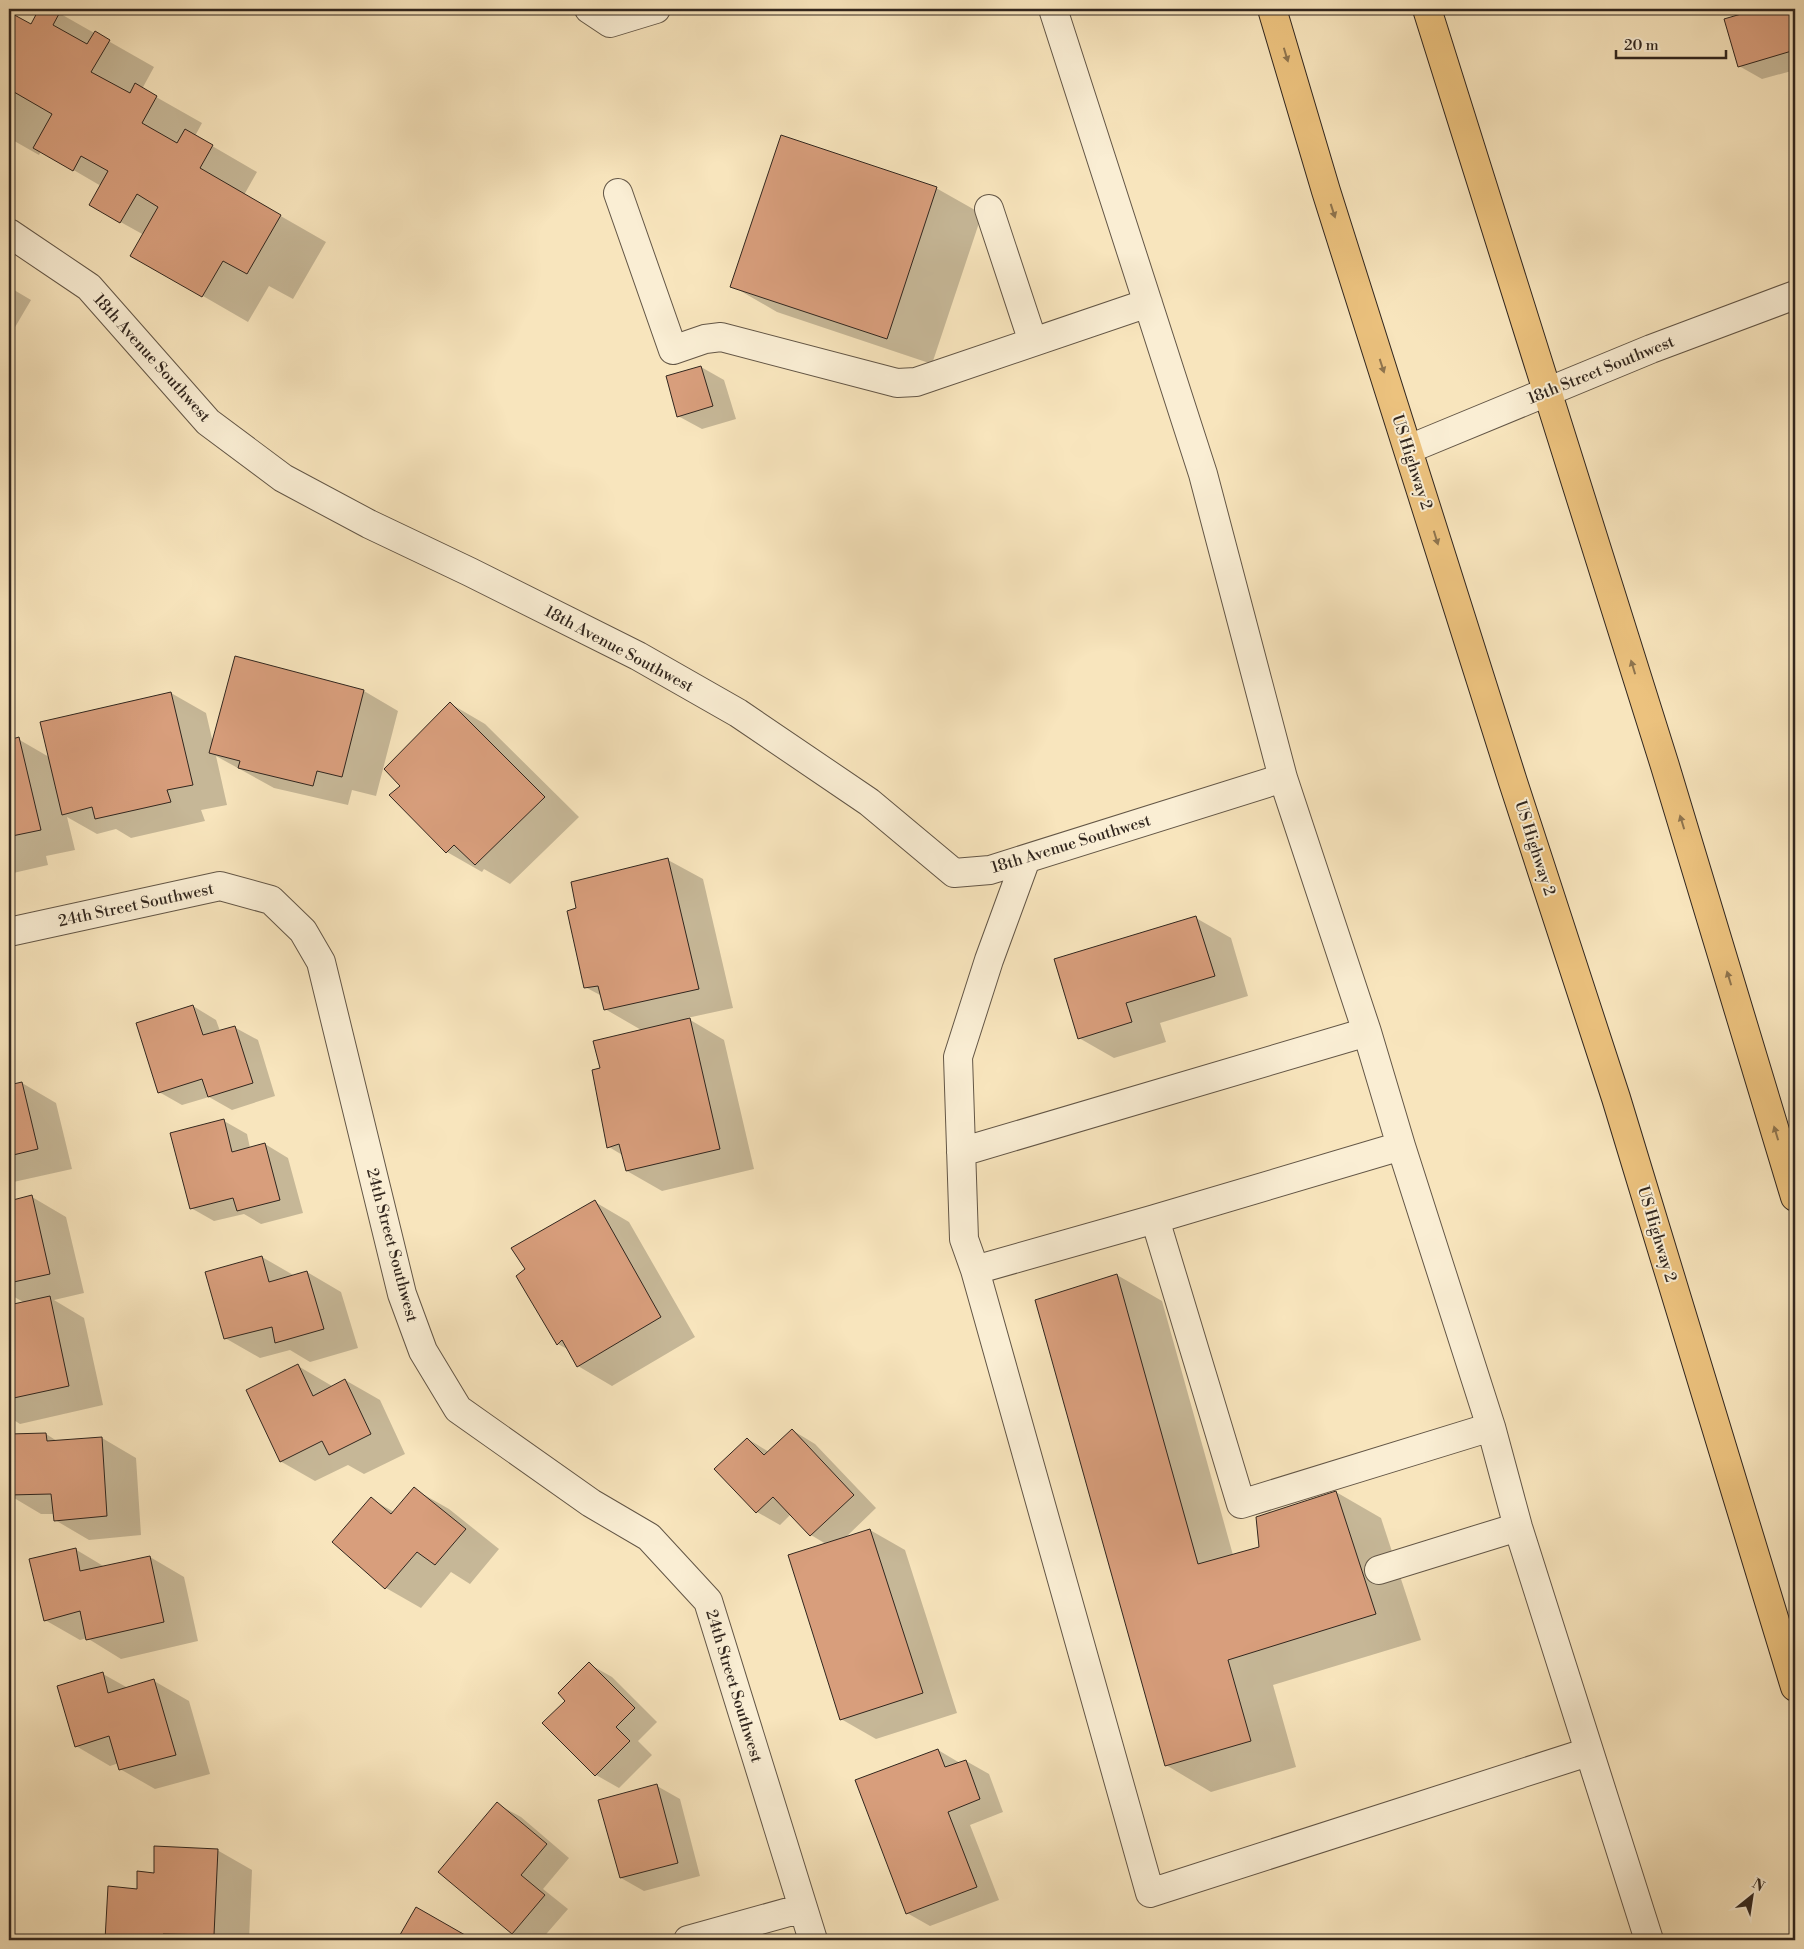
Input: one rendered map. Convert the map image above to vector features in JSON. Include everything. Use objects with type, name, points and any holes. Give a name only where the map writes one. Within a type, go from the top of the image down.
[{"type":"highway","name":"US Highway 2","points":[[1272,9],[1326,190],[1516,791],[1616,1098],[1793,1685]]},
{"type":"highway","points":[[1427,9],[1662,757],[1795,1196]]},
{"type":"street","points":[[589,9],[610,23],[656,9]]},
{"type":"street","points":[[1053,9],[1203,474],[1283,778],[1367,1032],[1401,1146],[1491,1427],[1518,1527],[1649,1940]]},
{"type":"street","points":[[618,192],[673,350],[704,339],[721,337],[897,383],[916,382],[1148,303]]},
{"type":"street","points":[[989,209],[1033,342]]},
{"type":"street","name":"18th Avenue Southwest","points":[[9,232],[89,287],[208,422],[283,478],[370,524],[638,656],[738,713],[869,802],[954,872],[990,870],[1283,778]]},
{"type":"street","name":"18th Street Southwest","points":[[1409,449],[1651,349],[1795,295]]},
{"type":"street","points":[[1026,859],[989,960],[958,1057],[964,1239],[975,1270],[1150,1893],[1588,1752]]},
{"type":"street","name":"24th Street Southwest","points":[[9,932],[220,886],[270,900],[303,931],[321,962],[402,1294],[423,1351],[458,1409],[591,1502],[649,1538],[708,1601],[813,1940]]},
{"type":"street","points":[[961,1152],[1367,1032]]},
{"type":"street","points":[[975,1270],[1401,1146]]},
{"type":"street","points":[[1155,1219],[1241,1504],[1491,1427]]},
{"type":"street","points":[[1378,1570],[1518,1527]]},
{"type":"street","points":[[688,1940],[803,1908]]},
{"type":"building","points":[[39,9],[54,9],[60,12],[53,25],[87,44],[95,31],[110,40],[91,72],[130,93],[135,83],[157,96],[142,123],[177,143],[185,129],[213,145],[200,168],[281,215],[247,274],[223,261],[202,297],[130,256],[158,207],[137,194],[120,223],[89,205],[108,171],[81,156],[73,171],[33,148],[52,114],[14,92],[9,102],[9,12],[31,24]]},
{"type":"building","points":[[1758,9],[1795,9],[1795,50],[1738,67],[1724,19]]},
{"type":"building","points":[[781,135],[937,187],[887,339],[730,287]]},
{"type":"building","points":[[701,366],[713,406],[677,417],[666,376]]},
{"type":"building","points":[[235,656],[364,690],[342,777],[317,771],[313,786],[238,768],[240,761],[209,753]]},
{"type":"building","points":[[171,692],[193,785],[167,790],[171,802],[95,819],[92,807],[62,815],[40,722]]},
{"type":"building","points":[[450,702],[545,797],[475,865],[454,845],[446,853],[389,795],[400,786],[384,769]]},
{"type":"building","points":[[19,737],[41,830],[12,836],[14,845],[9,847],[9,740]]},
{"type":"building","points":[[668,858],[699,989],[604,1010],[598,986],[584,988],[567,911],[576,908],[571,882]]},
{"type":"building","points":[[1196,916],[1215,976],[1126,1003],[1132,1022],[1078,1039],[1054,959]]},
{"type":"building","points":[[193,1005],[203,1035],[235,1026],[253,1083],[208,1097],[202,1079],[158,1093],[136,1023]]},
{"type":"building","points":[[690,1018],[720,1149],[626,1171],[619,1144],[607,1148],[592,1070],[600,1068],[593,1041]]},
{"type":"building","points":[[22,1082],[38,1149],[9,1156],[9,1085]]},
{"type":"building","points":[[224,1119],[232,1152],[265,1143],[280,1200],[237,1211],[233,1198],[190,1209],[170,1133]]},
{"type":"building","points":[[32,1195],[50,1274],[9,1283],[9,1201]]},
{"type":"building","points":[[595,1200],[661,1317],[577,1367],[562,1340],[557,1345],[516,1276],[525,1269],[511,1248]]},
{"type":"building","points":[[262,1256],[269,1282],[307,1271],[324,1329],[275,1343],[272,1327],[224,1339],[205,1272]]},
{"type":"building","points":[[1117,1274],[1198,1564],[1259,1547],[1256,1517],[1336,1491],[1376,1614],[1228,1660],[1251,1741],[1165,1766],[1035,1300]]},
{"type":"building","points":[[50,1296],[69,1386],[9,1399],[9,1305]]},
{"type":"building","points":[[298,1364],[313,1396],[345,1379],[371,1434],[329,1455],[322,1441],[280,1462],[246,1390]]},
{"type":"building","points":[[792,1429],[854,1495],[810,1536],[773,1497],[756,1513],[714,1469],[747,1438],[764,1455]]},
{"type":"building","points":[[46,1433],[47,1441],[102,1437],[107,1516],[54,1521],[51,1494],[9,1495],[9,1434]]},
{"type":"building","points":[[414,1487],[466,1529],[435,1565],[417,1552],[385,1589],[332,1542],[371,1497],[391,1514]]},
{"type":"building","points":[[870,1529],[923,1693],[840,1720],[788,1555]]},
{"type":"building","points":[[76,1548],[80,1571],[150,1556],[164,1622],[86,1640],[80,1611],[44,1621],[29,1559]]},
{"type":"building","points":[[589,1662],[635,1708],[616,1727],[630,1741],[595,1776],[542,1723],[565,1701],[558,1693]]},
{"type":"building","points":[[103,1672],[108,1693],[154,1679],[176,1755],[119,1770],[109,1736],[75,1747],[57,1686]]},
{"type":"building","points":[[938,1749],[945,1767],[966,1760],[980,1799],[948,1812],[977,1887],[906,1914],[855,1780]]},
{"type":"building","points":[[657,1784],[678,1863],[620,1878],[598,1800]]},
{"type":"building","points":[[497,1802],[547,1844],[521,1875],[545,1895],[512,1934],[438,1872]]},
{"type":"building","points":[[154,1846],[218,1849],[214,1935],[163,1934],[163,1940],[105,1940],[108,1886],[137,1889],[137,1871],[154,1873]]},
{"type":"building","points":[[416,1907],[472,1939],[397,1940]]}]
